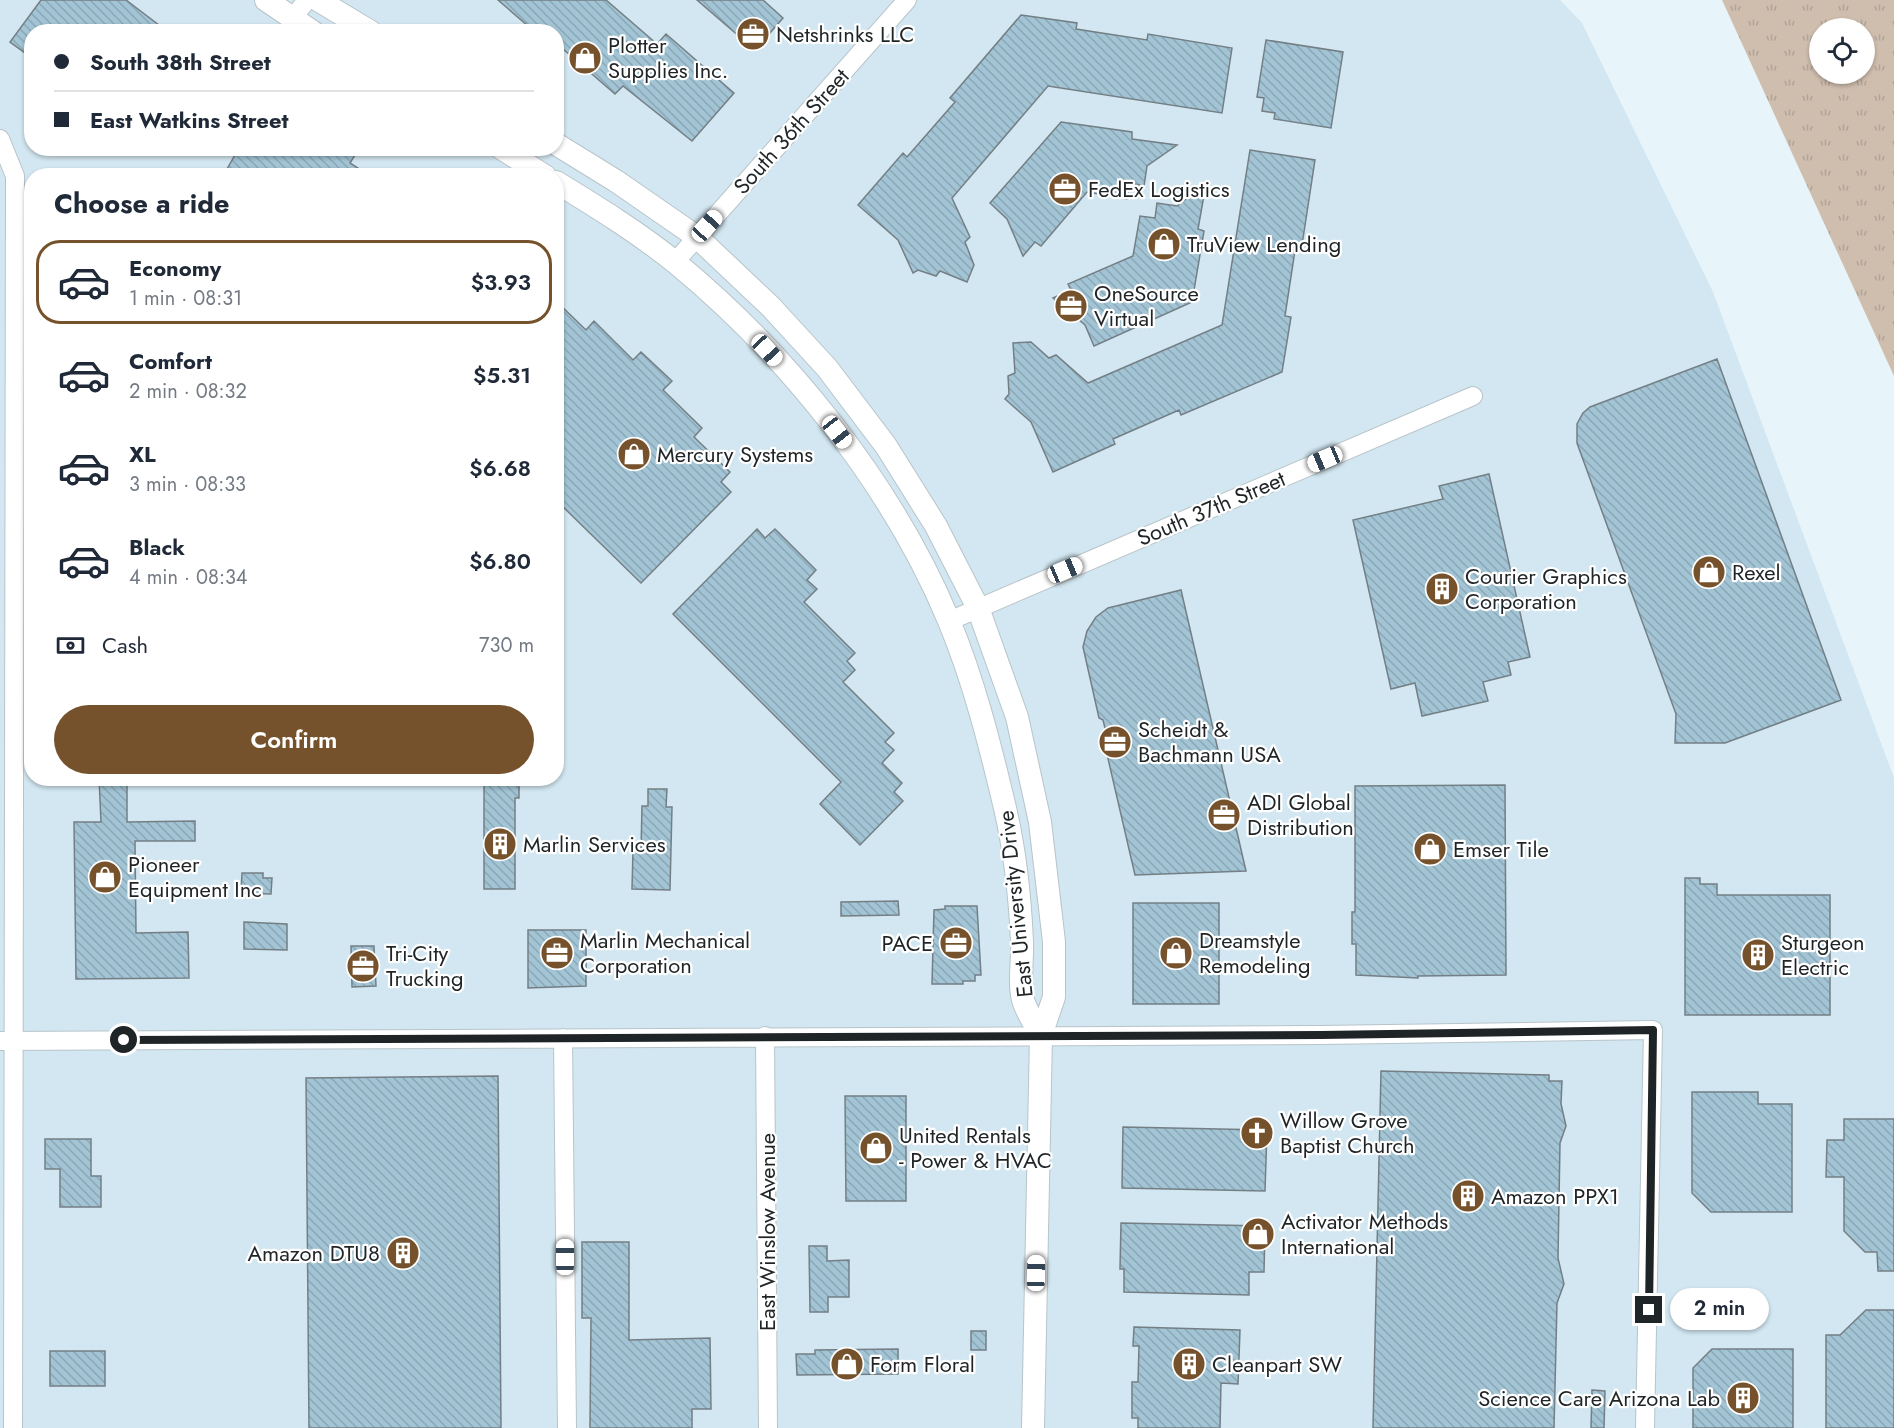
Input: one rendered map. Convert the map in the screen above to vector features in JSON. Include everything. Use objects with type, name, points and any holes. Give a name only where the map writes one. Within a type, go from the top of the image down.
[{"type":"main road","points":[[266,0],[300,24]]},
{"type":"main road","points":[[318,0],[358,24]]},
{"type":"main road","name":"East University Drive","points":[[564,149],[616,181],[697,237],[770,306],[847,394],[886,446],[936,526],[978,608],[1017,717],[1040,822],[1054,942],[1054,997],[1041,1035],[1033,1428]]},
{"type":"main road","points":[[514,156],[532,168]]},
{"type":"main road","name":"East University Drive","points":[[564,187],[597,207],[675,262],[736,317],[797,383],[863,466],[907,535],[949,621],[986,727],[1010,830],[1022,939],[1023,1001],[1041,1035]]},
{"type":"street","points":[[292,19],[307,0]]},
{"type":"street","name":"South 36th Street","points":[[675,262],[907,0]]},
{"type":"street","points":[[0,139],[15,176],[7,1041],[13,1428]]},
{"type":"street","name":"South 37th Street","points":[[949,621],[1473,396]]},
{"type":"street","points":[[7,1041],[765,1035],[1321,1035],[1653,1030],[1645,1428]]},
{"type":"street","name":"East Winslow Avenue","points":[[765,1035],[768,1428]]},
{"type":"street","points":[[563,1038],[567,1428]]},
{"type":"shaded area","points":[[0,0],[1560,0],[1582,23],[1713,292],[1894,778],[1894,1428],[0,1428]]},
{"type":"green space","points":[[1722,0],[1894,0],[1894,376]]},
{"type":"building","points":[[41,0],[126,0],[158,24],[24,24],[24,52],[10,42]]},
{"type":"building","points":[[498,0],[606,0],[657,44],[666,34],[734,93],[692,141],[623,86],[615,94],[564,50],[564,24],[526,24]]},
{"type":"building","name":"Netshrinks LLC","points":[[697,0],[763,0],[783,18],[755,50]]},
{"type":"building","points":[[1021,15],[1077,23],[1076,29],[1147,40],[1148,34],[1232,48],[1222,113],[1048,86],[952,198],[970,237],[965,242],[974,265],[967,282],[940,271],[936,276],[918,270],[913,273],[898,240],[858,205],[903,153],[907,157],[955,102],[950,98]]},
{"type":"building","points":[[1266,40],[1343,52],[1331,128],[1274,119],[1275,113],[1262,111],[1264,98],[1257,97]]},
{"type":"building","name":"FedEx Logistics","points":[[1061,122],[1132,132],[1132,139],[1177,145],[1147,166],[1144,186],[1129,183],[1127,199],[1087,192],[1041,246],[1035,242],[1023,256],[1007,219],[990,203]]},
{"type":"building","points":[[1250,150],[1315,160],[1302,245],[1296,244],[1285,316],[1291,317],[1282,372],[1181,415],[1179,410],[1113,439],[1115,444],[1053,472],[1031,422],[1005,399],[1009,394],[1008,376],[1015,373],[1013,343],[1031,342],[1049,358],[1056,355],[1088,383],[1222,325]]},
{"type":"building","points":[[234,156],[354,156],[350,163],[358,168],[228,168]]},
{"type":"building","points":[[1206,184],[1198,229],[1204,231],[1192,302],[1094,346],[1085,325],[1053,298],[1071,290],[1068,284],[1133,256],[1140,216],[1155,218],[1157,203],[1177,206]]},
{"type":"building","name":"Mercury Systems","points":[[564,309],[586,330],[594,321],[633,360],[641,352],[672,381],[663,390],[702,428],[694,437],[730,472],[721,482],[731,492],[641,583],[564,508]]},
{"type":"building","name":"Rexel","points":[[1717,359],[1841,700],[1725,743],[1675,743],[1676,714],[1577,443],[1577,424],[1583,413],[1590,407]]},
{"type":"building","name":"Courier Graphics Corporation","points":[[1489,474],[1530,657],[1508,662],[1511,675],[1483,682],[1488,701],[1422,716],[1415,683],[1391,689],[1353,520],[1443,499],[1439,486]]},
{"type":"building","points":[[757,529],[765,538],[775,529],[816,570],[807,580],[817,589],[804,602],[855,653],[847,661],[855,670],[843,682],[894,733],[885,742],[894,750],[882,763],[902,783],[894,792],[903,801],[860,845],[820,804],[841,782],[673,614]]},
{"type":"building","points":[[1181,590],[1246,871],[1135,875],[1103,737],[1106,732],[1103,720],[1099,718],[1083,647],[1087,631],[1096,617],[1108,608]]},
{"type":"building","name":"Emser Tile","points":[[1505,785],[1506,975],[1418,976],[1418,978],[1356,975],[1356,944],[1352,944],[1352,912],[1355,912],[1355,786]]},
{"type":"building","points":[[99,786],[127,786],[127,822],[195,821],[195,841],[135,841],[136,933],[188,932],[189,978],[76,979],[74,822],[101,822]]},
{"type":"building","name":"Marlin Services","points":[[484,786],[519,786],[519,798],[515,798],[515,889],[484,889]]},
{"type":"building","points":[[648,789],[667,789],[666,807],[672,807],[670,890],[632,889],[633,850],[641,851],[642,806],[648,806]]},
{"type":"building","points":[[242,873],[263,873],[263,878],[272,878],[271,894],[241,893]]},
{"type":"building","name":"Sturgeon Electric","points":[[1685,878],[1700,878],[1700,884],[1717,884],[1717,895],[1830,895],[1830,1015],[1685,1015]]},
{"type":"building","points":[[898,901],[899,915],[841,916],[841,902]]},
{"type":"building","name":"Dreamstyle Remodeling","points":[[1133,903],[1219,903],[1219,1004],[1133,1004]]},
{"type":"building","name":"PACE","points":[[945,906],[977,906],[981,975],[975,975],[975,981],[963,981],[963,984],[932,984],[934,910],[945,909]]},
{"type":"building","points":[[244,922],[287,924],[287,950],[244,949]]},
{"type":"building","name":"Marlin Mechanical Corporation","points":[[528,930],[586,930],[586,986],[528,988]]},
{"type":"building","name":"Tri-City Trucking","points":[[351,946],[374,946],[376,986],[352,987]]},
{"type":"building","name":"Amazon PPX1","points":[[1381,1071],[1549,1075],[1549,1081],[1562,1081],[1561,1104],[1566,1126],[1560,1143],[1558,1258],[1564,1284],[1557,1303],[1554,1428],[1373,1428]]},
{"type":"building","name":"Amazon DTU8","points":[[498,1076],[501,1428],[309,1428],[306,1078]]},
{"type":"building","points":[[1692,1092],[1758,1092],[1758,1104],[1792,1104],[1792,1212],[1711,1212],[1692,1193]]},
{"type":"building","name":"United Rentals - Power & HVAC","points":[[845,1096],[906,1096],[906,1201],[846,1201]]},
{"type":"building","points":[[1844,1119],[1894,1119],[1894,1271],[1878,1271],[1877,1252],[1865,1252],[1844,1231],[1844,1177],[1826,1177],[1827,1140],[1844,1140]]},
{"type":"building","points":[[1123,1127],[1267,1130],[1265,1191],[1122,1188]]},
{"type":"building","points":[[45,1139],[91,1139],[91,1176],[101,1176],[101,1207],[60,1207],[60,1169],[45,1169]]},
{"type":"building","points":[[1121,1223],[1265,1226],[1264,1272],[1249,1272],[1249,1295],[1124,1292],[1124,1269],[1120,1269]]},
{"type":"building","points":[[582,1242],[629,1242],[629,1340],[710,1338],[711,1409],[692,1409],[692,1428],[590,1428],[591,1318],[582,1318]]},
{"type":"building","points":[[809,1246],[827,1246],[827,1261],[849,1260],[849,1297],[828,1297],[828,1312],[810,1312]]},
{"type":"building","points":[[1866,1310],[1894,1310],[1894,1428],[1826,1428],[1826,1335],[1840,1335]]},
{"type":"building","name":"Cleanpart SW","points":[[1134,1327],[1240,1330],[1238,1384],[1221,1383],[1220,1428],[1138,1428],[1138,1418],[1132,1418],[1132,1382],[1138,1382],[1139,1346],[1133,1346]]},
{"type":"building","points":[[971,1331],[986,1331],[986,1350],[971,1350]]},
{"type":"building","name":"Form Floral","points":[[898,1349],[898,1374],[797,1375],[796,1354],[815,1354],[815,1350]]},
{"type":"building","name":"Science Care Arizona Lab","points":[[1712,1349],[1793,1349],[1793,1428],[1693,1428],[1693,1368]]},
{"type":"building","points":[[50,1351],[105,1351],[105,1386],[50,1386]]},
{"type":"building","points":[[1592,1390],[1605,1391],[1604,1428],[1591,1428]]},
{"type":"place","name":"Netshrinks LLC","points":[[753,34]]},
{"type":"place","name":"Plotter Supplies Inc.","points":[[585,58]]},
{"type":"place","name":"FedEx Logistics","points":[[1065,189]]},
{"type":"place","name":"TruView Lending","points":[[1164,244]]},
{"type":"place","name":"OneSource Virtual","points":[[1071,306]]},
{"type":"place","name":"Mercury Systems","points":[[634,454]]},
{"type":"place","name":"Rexel","points":[[1709,572]]},
{"type":"place","name":"Courier Graphics Corporation","points":[[1442,589]]},
{"type":"place","name":"Scheidt & Bachmann USA","points":[[1115,742]]},
{"type":"place","name":"ADI Global Distribution","points":[[1224,815]]},
{"type":"place","name":"Marlin Services","points":[[500,844]]},
{"type":"place","name":"Emser Tile","points":[[1430,849]]},
{"type":"place","name":"Pioneer Equipment Inc","points":[[105,877]]},
{"type":"place","name":"PACE","points":[[956,943]]},
{"type":"place","name":"Marlin Mechanical Corporation","points":[[557,953]]},
{"type":"place","name":"Dreamstyle Remodeling","points":[[1176,953]]},
{"type":"place","name":"Sturgeon Electric","points":[[1758,955]]},
{"type":"place","name":"Tri-City Trucking","points":[[363,966]]},
{"type":"place","name":"Willow Grove Baptist Church","points":[[1257,1133]]},
{"type":"place","name":"United Rentals - Power & HVAC","points":[[876,1148]]},
{"type":"place","name":"Amazon PPX1","points":[[1468,1196]]},
{"type":"place","name":"Activator Methods International","points":[[1258,1234]]},
{"type":"place","name":"Amazon DTU8","points":[[403,1253]]},
{"type":"place","name":"Form Floral","points":[[847,1364]]},
{"type":"place","name":"Cleanpart SW","points":[[1189,1364]]},
{"type":"place","name":"Science Care Arizona Lab","points":[[1743,1398]]},
{"type":"route","points":[[124,1040],[765,1035],[1321,1035],[1653,1030],[1649,1310]]}]
